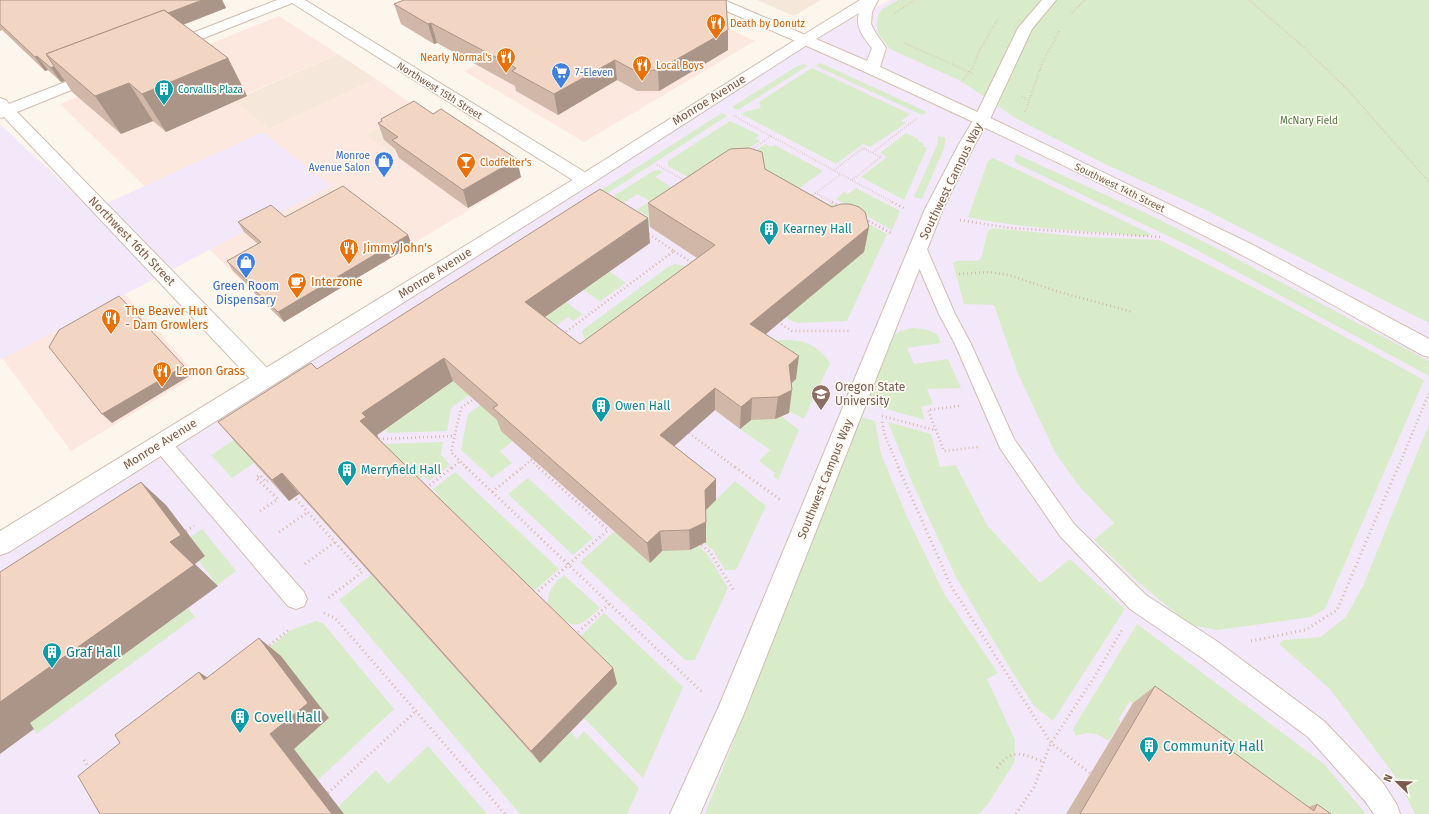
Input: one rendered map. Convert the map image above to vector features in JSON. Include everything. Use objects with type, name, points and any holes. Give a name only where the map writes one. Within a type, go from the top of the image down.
[{"type":"street","points":[[156,52],[289,0]]},
{"type":"street","name":"Northwest 15th Street","points":[[296,0],[585,180]]},
{"type":"street","name":"Southwest 14th Street","points":[[713,0],[872,69],[1017,136],[1246,249],[1429,349]]},
{"type":"street","points":[[870,0],[864,15],[864,23],[868,34],[879,48],[872,69]]},
{"type":"street","name":"Monroe Avenue","points":[[0,544],[585,180],[870,0]]},
{"type":"street","name":"Southwest Campus Way","points":[[685,814],[729,716],[932,215],[967,144],[982,119],[1025,28],[1049,0]]},
{"type":"street","points":[[2,108],[111,69]]},
{"type":"street","name":"Northwest 16th Street","points":[[2,108],[264,379]]},
{"type":"lane","points":[[918,247],[946,314],[963,344],[1007,444],[1066,530],[1138,602],[1210,650],[1316,729],[1374,792],[1388,814]]},
{"type":"lane","points":[[162,443],[296,599]]},
{"type":"path","points":[[890,16],[915,0]]},
{"type":"path","points":[[1069,17],[1085,0]]},
{"type":"path","points":[[1249,0],[1298,42],[1346,88],[1429,182]]},
{"type":"path","points":[[946,103],[970,71],[986,38],[1000,17]]},
{"type":"path","points":[[1017,136],[1028,100],[1046,55],[1062,26]]},
{"type":"path","points":[[901,41],[970,71],[1028,100]]},
{"type":"path","points":[[708,102],[904,209],[1010,228],[1163,238]]},
{"type":"path","points":[[872,153],[919,116]]},
{"type":"path","points":[[747,153],[771,136]]},
{"type":"path","points":[[834,170],[863,148],[881,157],[852,180]]},
{"type":"path","points":[[656,165],[690,183]]},
{"type":"path","points":[[804,202],[840,174]]},
{"type":"path","points":[[815,193],[844,208]]},
{"type":"path","points":[[865,219],[893,234]]},
{"type":"path","points":[[644,230],[694,264]]},
{"type":"path","points":[[558,337],[674,251]]},
{"type":"path","points":[[931,278],[988,272],[1009,275],[1058,292],[1134,312]]},
{"type":"path","points":[[772,318],[792,331],[849,331]]},
{"type":"path","points":[[564,333],[570,337]]},
{"type":"path","points":[[1210,650],[1305,630],[1337,610],[1360,559],[1429,393]]},
{"type":"path","points":[[479,395],[461,408],[451,452],[693,685],[729,716]]},
{"type":"path","points":[[988,402],[928,410],[944,451],[1007,444]]},
{"type":"path","points":[[880,415],[885,436],[951,586],[1051,743],[1090,773]]},
{"type":"path","points":[[689,433],[808,520]]},
{"type":"path","points":[[379,439],[454,436]]},
{"type":"path","points":[[492,492],[531,460],[608,530],[535,594],[540,599]]},
{"type":"path","points":[[422,491],[460,462]]},
{"type":"path","points":[[269,480],[266,482],[260,475],[256,478],[278,499],[269,505]]},
{"type":"path","points":[[265,648],[362,572],[296,499]]},
{"type":"path","points":[[254,550],[308,512]]},
{"type":"path","points":[[696,541],[710,552],[734,591]]},
{"type":"path","points":[[281,582],[335,542]]},
{"type":"path","points":[[296,599],[334,618],[505,814]]},
{"type":"path","points":[[1016,814],[1034,787],[1051,743],[1094,676],[1138,602]]},
{"type":"path","points":[[570,630],[575,635],[609,604]]},
{"type":"path","points":[[328,793],[416,711]]},
{"type":"path","points":[[997,768],[1002,759],[1011,753],[1021,753],[1044,762]]},
{"type":"path","points":[[84,760],[94,777]]},
{"type":"shaded area","points":[[757,0],[821,0],[794,16]]},
{"type":"shaded area","name":"Oregon State University","points":[[891,0],[1429,0],[1429,814],[0,814],[0,544],[805,40]]},
{"type":"shaded area","points":[[670,1],[755,41],[584,142],[464,71],[534,36]]},
{"type":"shaded area","points":[[279,16],[338,54],[233,100],[269,129],[376,79],[419,109],[366,135],[390,153],[443,125],[523,177],[284,322],[60,104]]},
{"type":"shaded area","points":[[338,54],[376,79],[269,129],[233,101]]},
{"type":"shaded area","points":[[419,109],[443,125],[390,153],[366,135]]},
{"type":"shaded area","points":[[0,124],[92,210],[263,132],[331,186],[0,360]]},
{"type":"shaded area","points":[[124,293],[197,375],[71,451],[2,358]]},
{"type":"green space","name":"McNary Field","points":[[898,0],[1429,0],[1429,323],[1204,209],[1103,163],[1017,119],[961,81],[890,49],[878,33],[878,16],[882,9]]},
{"type":"green space","points":[[819,63],[927,112],[922,115],[816,66]]},
{"type":"green space","points":[[803,64],[807,66],[738,110],[732,107],[794,68]]},
{"type":"green space","points":[[812,68],[910,114],[901,121],[906,123],[870,147],[863,144],[836,164],[741,114],[761,107],[759,102]]},
{"type":"green space","points":[[722,113],[727,116],[586,207],[581,203]]},
{"type":"green space","points":[[730,121],[759,135],[755,138],[760,141],[697,182],[668,166],[668,161]]},
{"type":"green space","points":[[906,133],[919,139],[918,141],[924,144],[923,146],[927,148],[904,200],[861,177],[887,157],[880,153]]},
{"type":"green space","points":[[938,136],[946,138],[944,148],[922,199],[914,197],[938,143]]},
{"type":"green space","points":[[765,144],[771,147],[775,145],[823,171],[779,203],[716,177]]},
{"type":"green space","points":[[1016,154],[1156,218],[1222,251],[1429,361],[1429,376],[1193,248],[1018,164],[1014,161]]},
{"type":"green space","points":[[993,158],[1151,234],[1149,236],[1140,236],[1053,229],[968,217],[988,161]]},
{"type":"green space","points":[[658,170],[663,172],[655,177],[691,199],[650,227],[642,222],[649,217],[637,210],[650,201],[637,194],[617,207],[615,195],[653,171]]},
{"type":"green space","points":[[856,188],[900,211],[892,230],[836,199],[844,192],[848,194]]},
{"type":"green space","points":[[831,203],[887,234],[847,321],[798,323],[792,321],[753,297],[808,220]]},
{"type":"green space","points":[[992,228],[1084,237],[1160,240],[1274,298],[1424,380],[1325,609],[1311,617],[1217,630],[1191,625],[1140,584],[1094,540],[1114,523],[1079,486],[1056,454],[1018,374],[994,305],[964,304],[953,263],[956,261],[978,261],[981,258],[988,231]]},
{"type":"green space","points":[[676,264],[687,267],[767,322],[768,340],[795,340],[803,342],[817,348],[824,355],[830,363],[804,419],[787,410],[781,392],[796,379],[618,362],[584,338],[582,331],[584,329],[668,267]]},
{"type":"green space","points":[[609,271],[626,283],[600,301],[583,290]]},
{"type":"green space","points":[[566,302],[582,314],[573,321],[568,317],[546,333],[537,322]]},
{"type":"green space","points":[[912,328],[925,329],[937,334],[941,343],[907,348],[914,364],[948,359],[961,388],[927,389],[933,404],[921,407],[925,420],[866,403],[892,336],[901,331]]},
{"type":"green space","points":[[560,346],[506,427],[513,441],[500,451],[512,463],[492,478],[461,450],[468,414]]},
{"type":"green space","points":[[470,369],[491,379],[451,408],[447,431],[388,433],[385,429]]},
{"type":"green space","points":[[276,412],[237,444],[254,463],[232,478],[211,455]]},
{"type":"green space","points":[[756,416],[775,419],[781,416],[799,430],[778,480],[773,476],[775,473],[759,461],[770,450],[740,429]]},
{"type":"green space","points":[[861,417],[875,421],[881,454],[908,519],[945,595],[998,673],[987,679],[1015,740],[1014,763],[988,804],[979,814],[705,814]]},
{"type":"green space","points":[[888,422],[931,434],[940,467],[956,465],[987,525],[1040,583],[1070,559],[1125,609],[1053,721],[1034,706],[956,577],[913,484]]},
{"type":"green space","points":[[1429,424],[1429,814],[1415,814],[1398,780],[1330,689],[1279,644],[1284,640],[1321,637],[1346,617],[1363,586]]},
{"type":"green space","points":[[443,442],[441,455],[450,465],[429,481],[424,476],[414,483],[379,449],[385,444]]},
{"type":"green space","points":[[455,472],[559,569],[528,596],[431,500],[438,494],[433,489]]},
{"type":"green space","points":[[528,478],[593,538],[573,555],[508,494]]},
{"type":"green space","points":[[735,481],[766,506],[736,570],[725,570],[713,550],[702,541],[700,516]]},
{"type":"green space","points":[[202,529],[236,571],[217,585],[199,561],[205,556],[191,537]]},
{"type":"green space","points":[[615,531],[690,550],[698,546],[707,554],[728,588],[695,660],[685,660],[580,562]]},
{"type":"green space","points":[[371,575],[540,763],[571,732],[577,739],[584,731],[639,788],[627,814],[520,814],[339,600]]},
{"type":"green space","points":[[564,575],[600,608],[578,624],[568,622],[548,604],[550,591],[554,584]]},
{"type":"green space","points":[[188,608],[195,617],[36,734],[30,723]]},
{"type":"green space","points":[[604,613],[683,687],[643,778],[584,718],[575,642]]},
{"type":"green space","points":[[316,621],[323,623],[394,709],[318,780],[294,749],[329,718],[261,654],[291,630]]},
{"type":"green space","points":[[1137,624],[1324,764],[1366,814],[1271,814],[1205,756],[1130,701],[1118,720],[1121,722],[1109,741],[1090,733],[1076,736],[1073,729]]},
{"type":"green space","points":[[428,746],[487,814],[344,814],[338,807],[376,770],[388,784]]},
{"type":"building","points":[[0,0],[202,0],[168,13],[164,10],[46,54],[54,66],[51,68],[37,56],[35,57],[0,24]]},
{"type":"building","points":[[404,0],[726,0],[728,30],[658,70],[635,71],[615,60],[554,94],[512,71],[516,68],[431,23],[428,24],[394,4]]},
{"type":"building","points":[[164,10],[228,58],[142,94],[129,83],[95,96],[46,54]]},
{"type":"building","points":[[414,101],[433,114],[441,109],[517,159],[463,190],[392,140],[398,137],[378,123],[382,121],[381,119]]},
{"type":"building","points":[[749,148],[762,152],[765,169],[832,207],[841,204],[850,204],[859,207],[865,212],[869,227],[750,324],[799,356],[789,365],[792,390],[778,397],[752,398],[741,407],[715,388],[660,435],[716,479],[705,490],[706,522],[689,530],[660,531],[647,543],[493,408],[498,405],[444,358],[362,413],[366,417],[360,421],[613,668],[531,751],[282,473],[272,480],[218,422],[311,363],[317,369],[600,189],[648,218],[525,302],[580,344],[715,245],[648,203],[730,149]]},
{"type":"building","points":[[343,186],[408,235],[278,312],[250,286],[252,285],[227,261],[261,242],[238,222],[271,205],[285,217]]},
{"type":"building","points":[[119,296],[184,366],[102,414],[49,347],[59,330]]},
{"type":"building","name":"Graf Hall","points":[[141,482],[181,535],[170,542],[194,565],[0,702],[0,572]]},
{"type":"building","name":"Covell Hall","points":[[259,638],[308,703],[270,734],[332,814],[100,814],[78,776],[120,743],[115,735],[199,672],[204,680]]},
{"type":"building","name":"Community Hall","points":[[1155,686],[1233,742],[1229,749],[1314,811],[1317,804],[1331,814],[1080,814]]},
{"type":"place","name":"Death by Donutz","points":[[716,40]]},
{"type":"place","name":"Nearly Normal's","points":[[506,74]]},
{"type":"place","name":"Local Boys","points":[[642,82]]},
{"type":"place","name":"7-Eleven","points":[[561,89]]},
{"type":"place","name":"Corvallis Plaza","points":[[164,106]]},
{"type":"place","name":"Monroe Avenue Salon","points":[[384,178]]},
{"type":"place","name":"Clodfelter's","points":[[466,179]]},
{"type":"place","name":"Kearney Hall","points":[[769,246]]},
{"type":"place","name":"Jimmy John's","points":[[349,265]]},
{"type":"place","name":"Green Room Dispensary","points":[[246,279]]},
{"type":"place","name":"Interzone","points":[[297,299]]},
{"type":"place","name":"The Beaver Hut - Dam Growlers","points":[[111,335]]},
{"type":"place","name":"Lemon Grass","points":[[162,388]]},
{"type":"place","name":"Oregon State University","points":[[821,411]]},
{"type":"place","name":"Owen Hall","points":[[601,423]]},
{"type":"place","name":"Merryfield Hall","points":[[347,487]]},
{"type":"place","name":"Graf Hall","points":[[52,669]]},
{"type":"place","name":"Covell Hall","points":[[240,734]]},
{"type":"place","name":"Community Hall","points":[[1149,763]]}]
